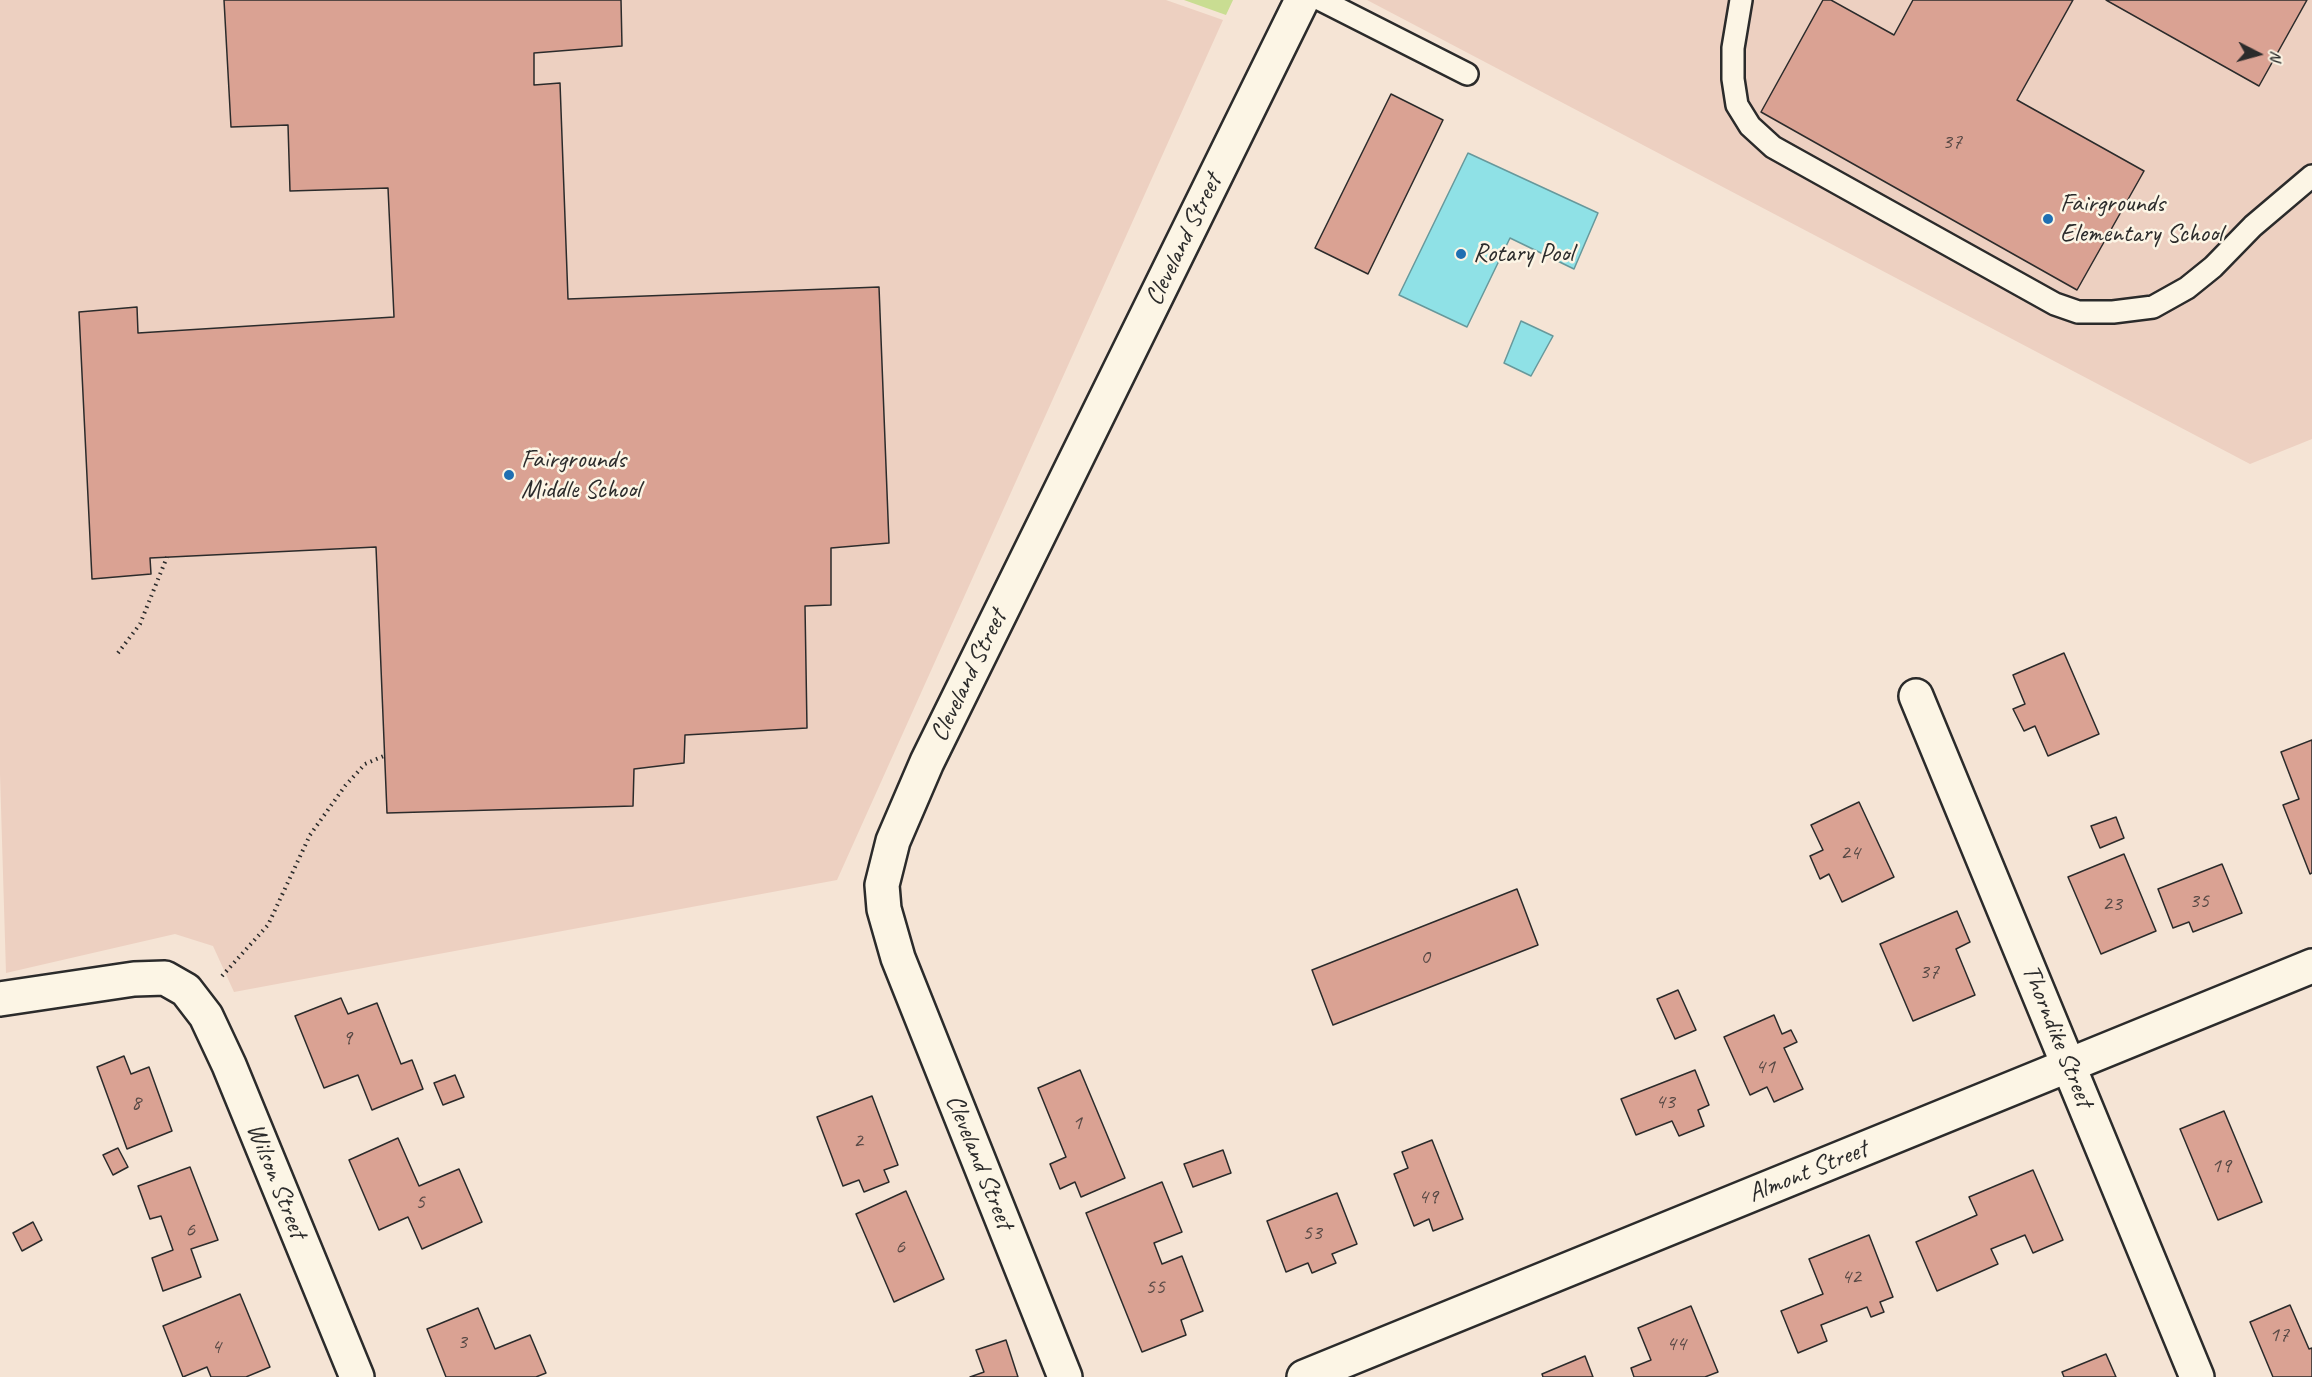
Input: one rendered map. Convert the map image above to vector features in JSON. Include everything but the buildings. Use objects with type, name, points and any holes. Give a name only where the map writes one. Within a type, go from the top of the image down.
[{"type":"street","name":"Cleveland Street","points":[[1065,1377],[898,958],[884,909],[882,885],[893,841],[927,762],[1302,0]]},
{"type":"street","name":"Thorndike Street","points":[[1916,696],[2197,1377]]},
{"type":"street","name":"Almont Street","points":[[1304,1377],[2312,966]]},
{"type":"street","name":"Wilson Street","points":[[0,999],[134,979],[165,978],[186,990],[206,1016],[229,1065],[357,1377]]},
{"type":"lane","points":[[1321,0],[1467,74]]},
{"type":"lane","points":[[1741,0],[1733,48],[1733,79],[1737,105],[1750,126],[1773,147],[2055,304],[2078,312],[2113,312],[2153,307],[2187,288],[2213,267],[2253,226],[2312,176]]},
{"type":"path","points":[[118,653],[140,624],[167,557]]},
{"type":"path","points":[[222,977],[268,925],[310,835],[345,786],[365,764],[386,755]]},
{"type":"shaded area","name":"Fairgrounds Middle School","points":[[0,0],[1166,0],[1223,20],[837,880],[234,992],[213,946],[175,934],[6,973],[0,774]]},
{"type":"shaded area","name":"Fairgrounds Elementary School","points":[[1367,0],[2312,0],[2312,439],[2250,464]]},
{"type":"green space","points":[[1184,0],[1233,0],[1226,15]]},
{"type":"water","name":"Rotary Pool","points":[[1468,153],[1598,213],[1574,269],[1510,238],[1467,327],[1399,295]]},
{"type":"water","points":[[1521,321],[1553,336],[1531,376],[1504,363]]},
{"type":"place","name":"Fairgrounds Elementary School","points":[[2048,219]]},
{"type":"place","name":"Rotary Pool","points":[[1461,254]]},
{"type":"place","name":"Fairgrounds Middle School","points":[[509,475]]}]
